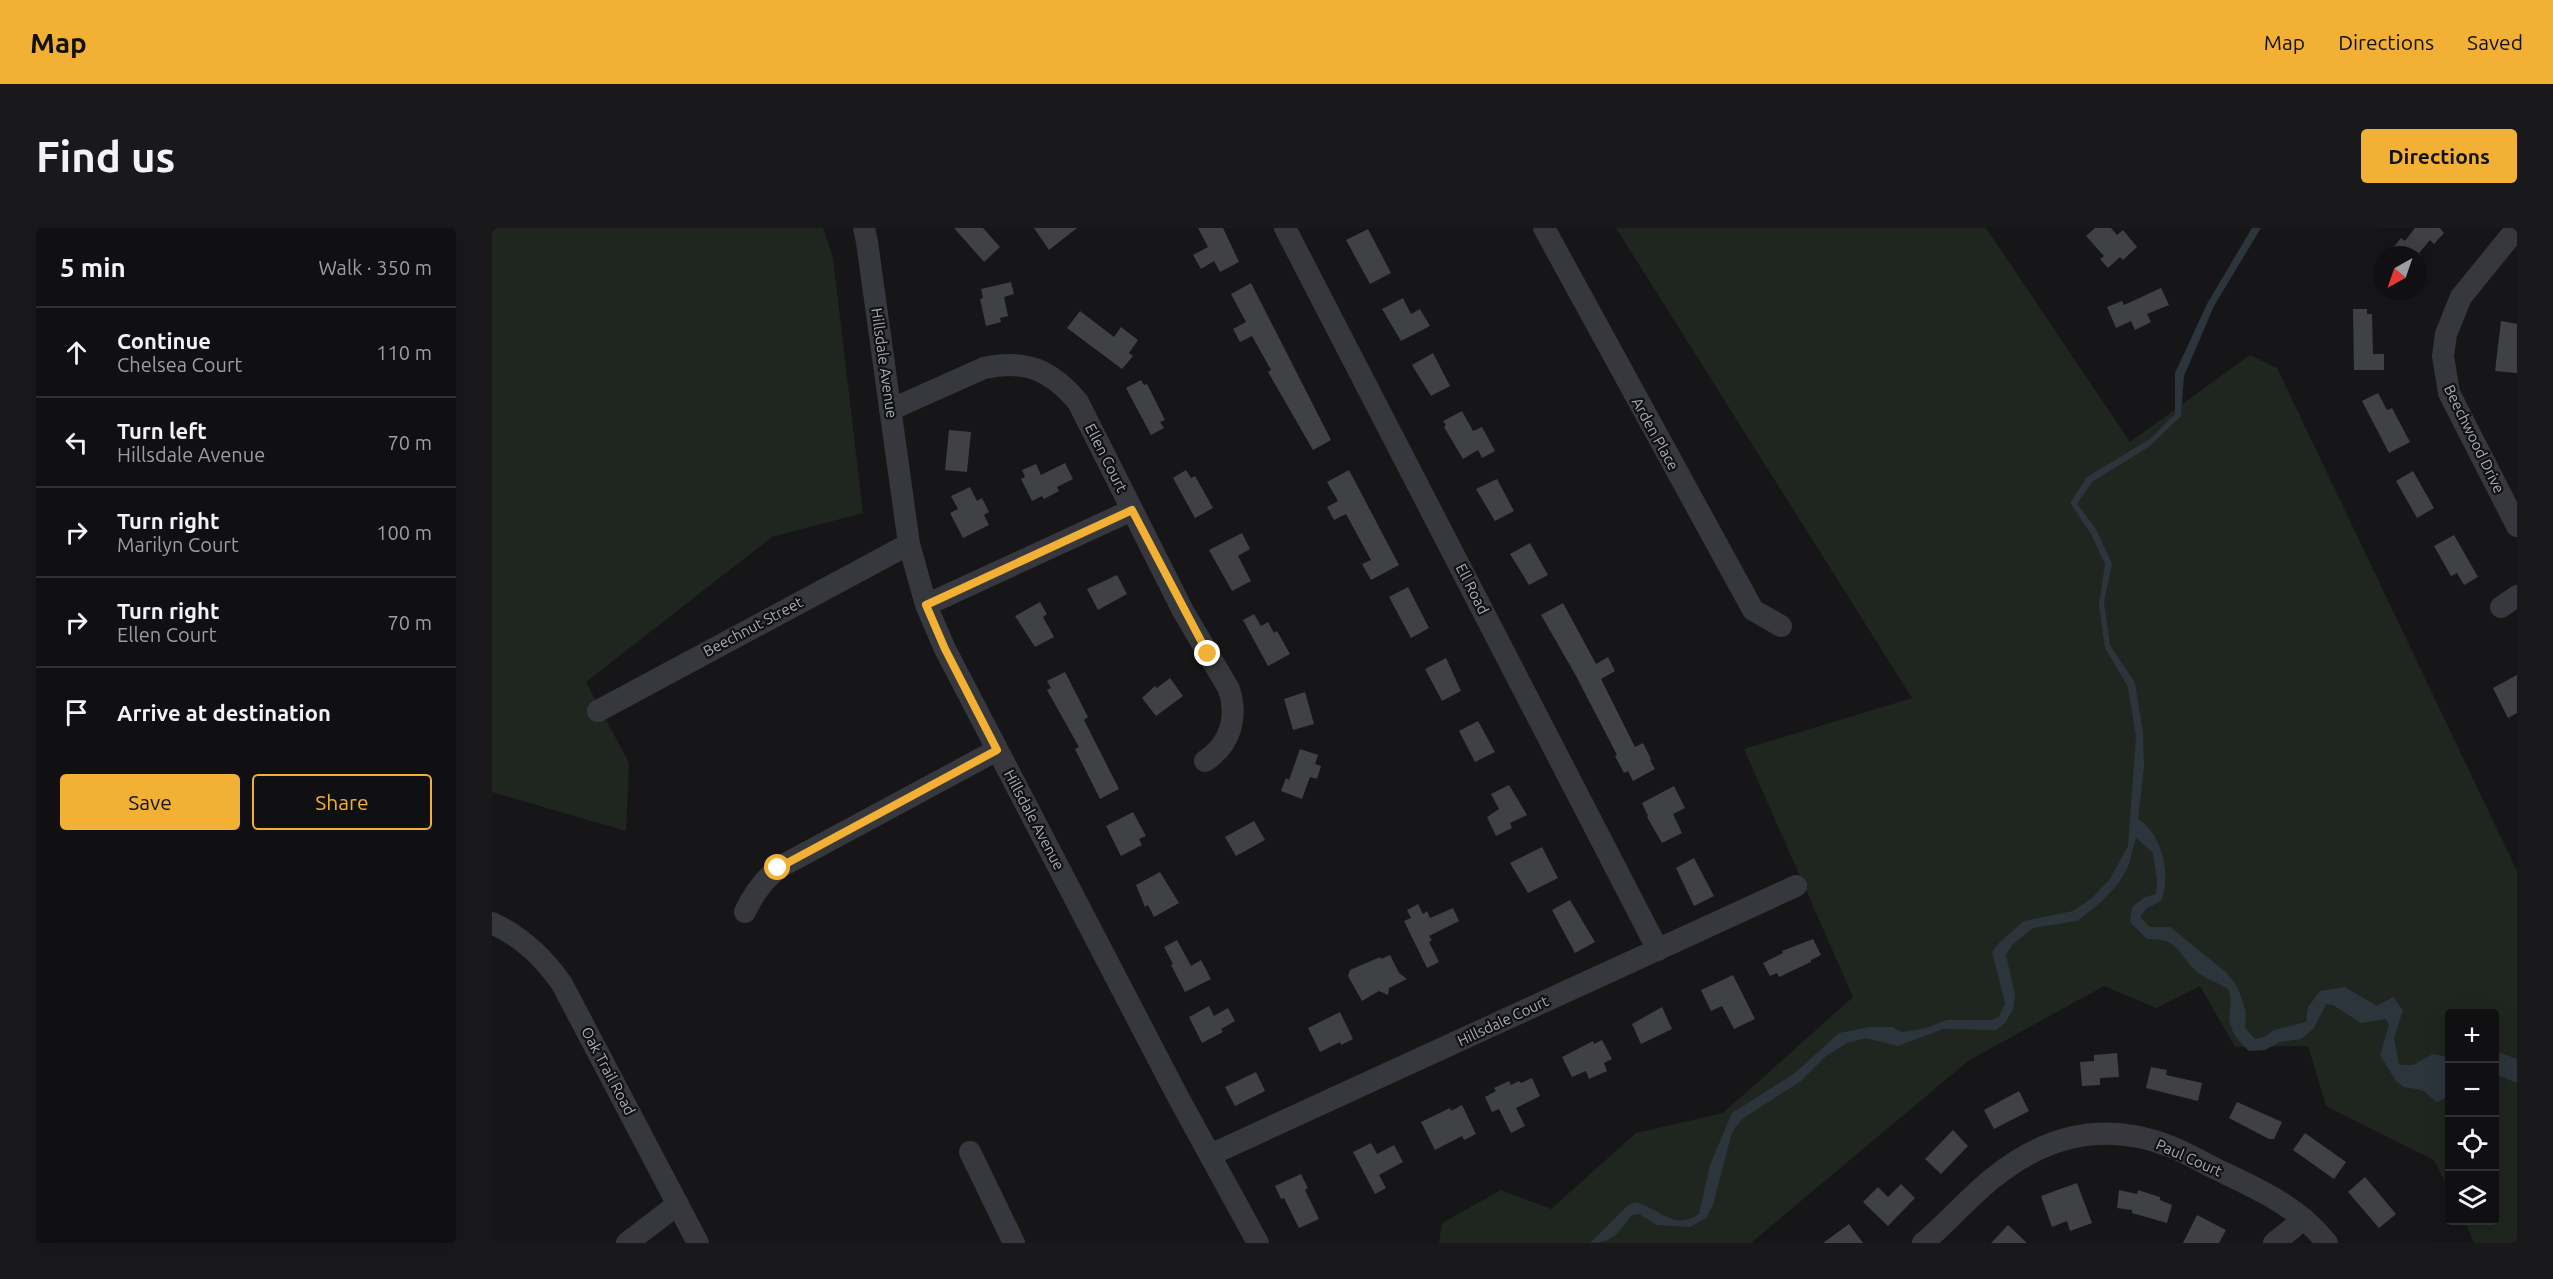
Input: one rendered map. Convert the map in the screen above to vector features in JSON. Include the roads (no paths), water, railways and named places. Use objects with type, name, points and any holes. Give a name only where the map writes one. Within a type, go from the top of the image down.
[{"type":"street","name":"Hillsdale Avenue","points":[[864,228],[909,544],[926,605],[945,649],[997,750],[1258,1243]]},
{"type":"street","name":"Ell Road","points":[[1285,228],[1658,950]]},
{"type":"street","name":"Arden Place","points":[[1544,228],[1753,610],[1781,626]]},
{"type":"street","name":"Beechwood Drive","points":[[2517,228],[2462,297],[2446,334],[2443,356],[2449,393],[2517,526]]},
{"type":"street","name":"Ellen Court","points":[[890,410],[984,368],[1010,364],[1035,368],[1050,375],[1065,387],[1078,402],[1183,611],[1229,689],[1233,703],[1233,719],[1229,735],[1220,748],[1205,761]]},
{"type":"street","points":[[926,605],[1132,510]]},
{"type":"street","name":"Beechnut Street","points":[[598,711],[909,544]]},
{"type":"street","points":[[745,912],[752,896],[764,880],[778,868],[997,750]]},
{"type":"street","name":"Hillsdale Court","points":[[1210,1155],[1796,886]]},
{"type":"street","name":"Oak Trail Road","points":[[492,922],[528,945],[547,963],[562,984],[698,1243]]},
{"type":"street","name":"Paul Court","points":[[1923,1243],[1993,1178],[2036,1149],[2060,1139],[2098,1133],[2121,1134],[2168,1145],[2274,1197],[2304,1219],[2327,1243]]},
{"type":"street","points":[[970,1152],[1014,1243]]},
{"type":"street","points":[[627,1243],[678,1204]]},
{"type":"street","points":[[2274,1243],[2304,1219]]}]
